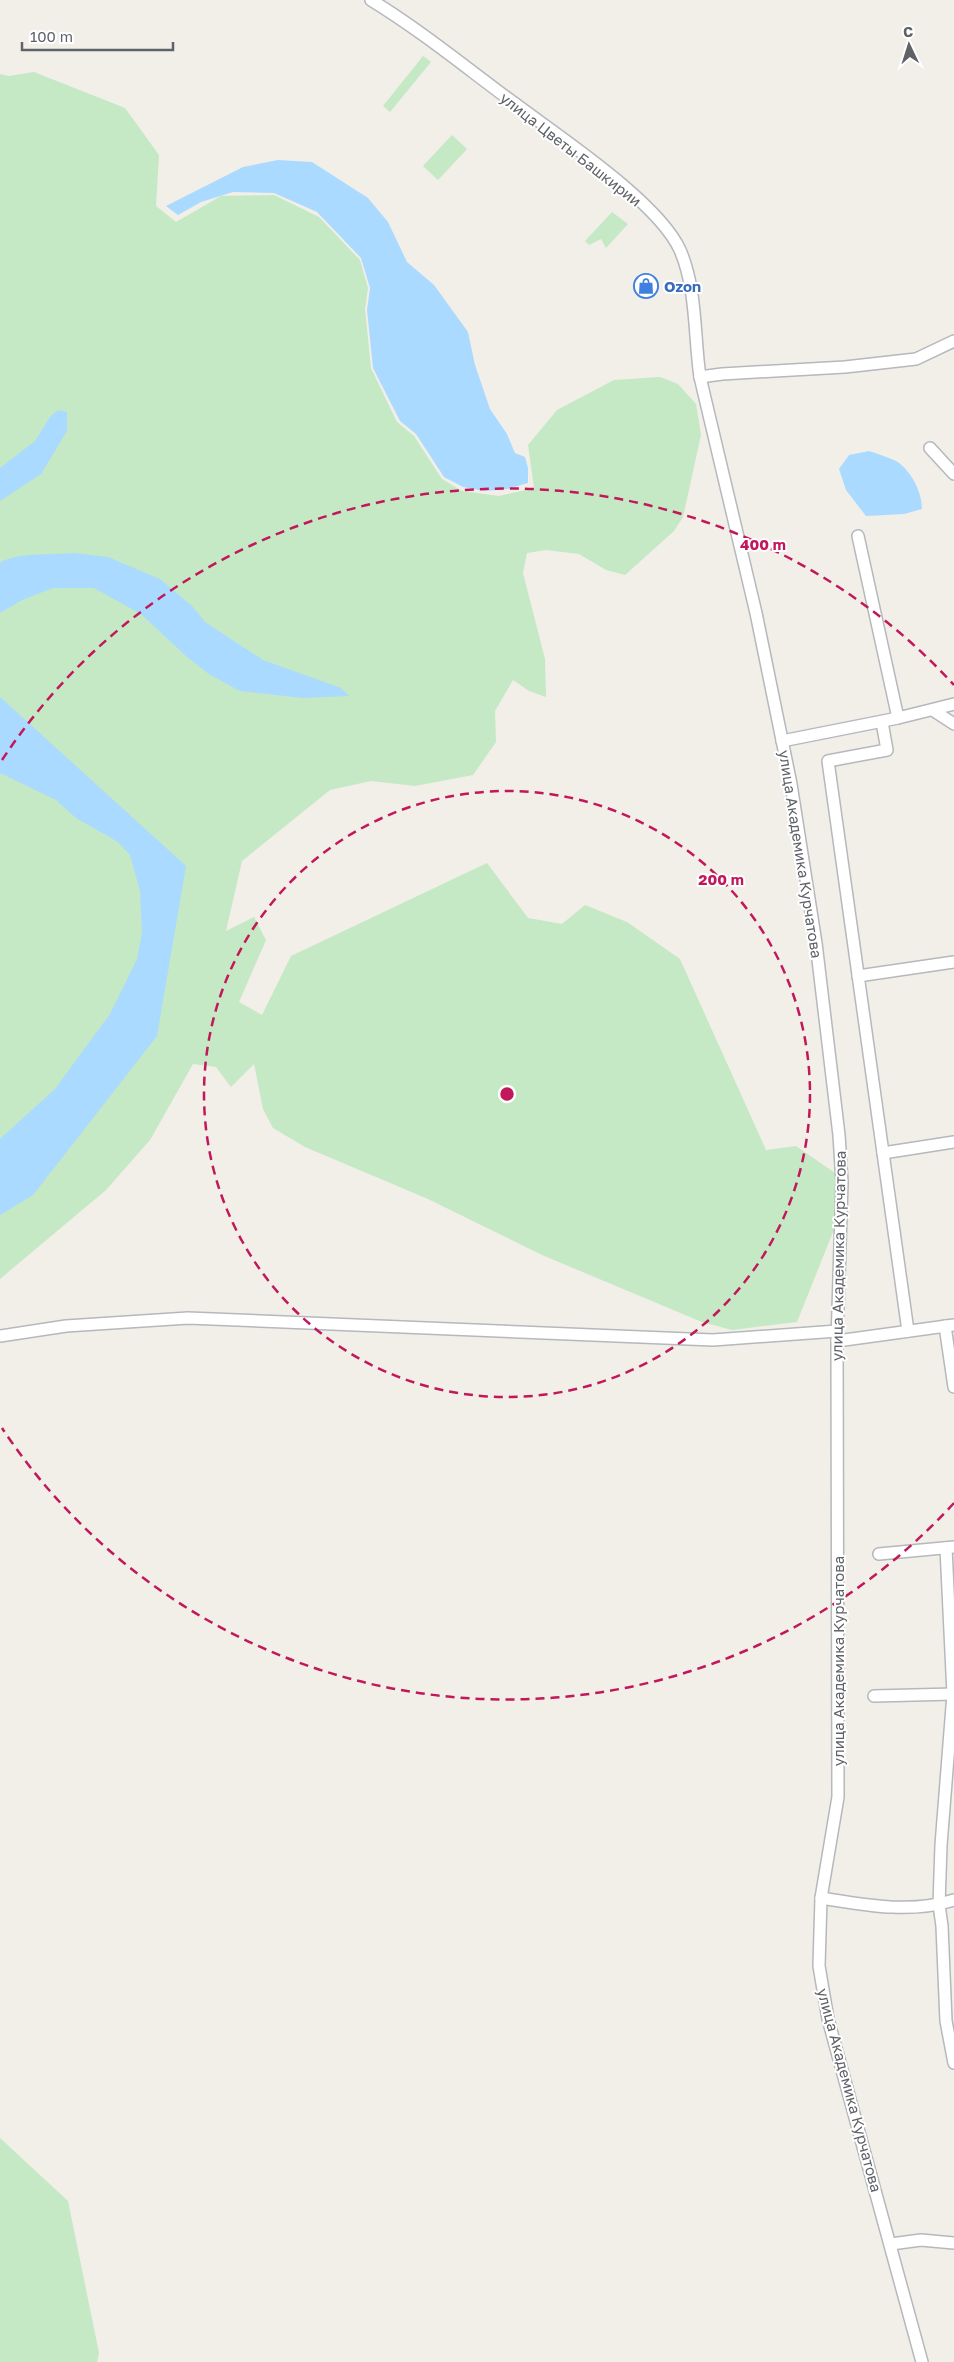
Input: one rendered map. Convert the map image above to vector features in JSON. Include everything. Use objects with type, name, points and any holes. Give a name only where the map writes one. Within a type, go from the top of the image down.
[{"type":"street","name":"улица Цветы Башкирии","points":[[371,0],[434,43],[592,161],[659,220],[679,248],[687,272],[700,377]]},
{"type":"street","points":[[700,377],[722,374],[845,368],[916,359],[954,341]]},
{"type":"street","name":"улица Академика Курчатова","points":[[700,377],[756,613],[782,741],[816,943],[839,1135],[842,1182],[837,1336],[838,1797],[821,1898],[819,1966],[828,2019],[922,2362]]},
{"type":"street","points":[[930,448],[954,474]]},
{"type":"street","points":[[858,536],[898,718]]},
{"type":"street","points":[[782,741],[934,711],[954,704]]},
{"type":"street","points":[[934,711],[954,724]]},
{"type":"street","points":[[882,722],[887,750],[828,761],[908,1331]]},
{"type":"street","points":[[858,976],[954,962]]},
{"type":"street","points":[[883,1153],[954,1142]]},
{"type":"street","points":[[0,1336],[66,1326],[188,1318],[713,1340],[837,1336],[950,1326],[954,1387]]},
{"type":"street","points":[[879,1554],[950,1548],[953,1694],[939,1905],[942,1926],[946,2021],[954,2063]]},
{"type":"street","points":[[874,1696],[953,1694]]},
{"type":"street","points":[[821,1898],[878,1908],[939,1905],[954,1900]]},
{"type":"street","points":[[891,2244],[921,2240],[954,2243]]},
{"type":"green space","points":[[423,56],[431,62],[390,112],[383,106]]},
{"type":"green space","points":[[34,72],[125,108],[159,155],[156,206],[176,222],[221,196],[274,195],[319,217],[360,260],[368,288],[365,309],[371,368],[397,422],[414,436],[442,479],[462,491],[499,496],[534,488],[528,445],[557,410],[614,380],[660,377],[678,384],[696,404],[701,435],[683,517],[674,531],[625,575],[606,570],[579,554],[546,550],[527,553],[523,573],[545,659],[546,697],[529,691],[513,680],[495,711],[496,742],[473,775],[415,786],[371,781],[330,790],[242,861],[226,931],[254,917],[266,940],[239,1002],[262,1015],[291,956],[487,863],[528,918],[562,924],[585,905],[627,922],[680,959],[766,1150],[796,1146],[835,1173],[835,1227],[797,1322],[732,1330],[702,1322],[542,1255],[428,1199],[305,1147],[273,1128],[263,1109],[254,1064],[231,1087],[216,1067],[193,1064],[150,1140],[106,1190],[0,1279],[0,74],[9,76]]},
{"type":"green space","points":[[452,135],[467,149],[438,180],[423,166]]},
{"type":"green space","points":[[612,212],[628,224],[606,248],[601,239],[589,245],[585,241]]},
{"type":"green space","points":[[0,2138],[68,2201],[99,2353],[97,2362],[0,2362]]},
{"type":"water","points":[[278,160],[312,162],[368,198],[388,222],[407,262],[434,285],[468,332],[475,365],[490,409],[507,434],[515,453],[525,457],[528,468],[528,483],[507,489],[485,491],[463,487],[444,477],[416,434],[400,421],[373,368],[367,310],[370,288],[361,258],[317,212],[274,193],[233,192],[201,202],[178,215],[166,206],[243,167]]},
{"type":"water","points":[[58,410],[67,412],[67,431],[41,474],[0,501],[0,468],[35,441],[50,417]]},
{"type":"water","points":[[869,451],[896,461],[906,470],[918,489],[922,509],[904,514],[866,516],[846,490],[839,469],[849,455]]},
{"type":"water","points":[[74,553],[108,557],[160,579],[192,606],[205,622],[263,660],[341,688],[349,696],[303,698],[240,691],[209,674],[187,657],[141,614],[94,588],[53,588],[22,600],[0,613],[0,563],[15,557]]},
{"type":"water","points":[[0,697],[186,866],[157,1036],[33,1195],[0,1215],[0,1139],[55,1089],[110,1014],[137,959],[142,933],[140,891],[130,855],[118,842],[76,818],[56,800],[0,773]]},
{"type":"place","name":"Ozon","points":[[646,286]]}]
